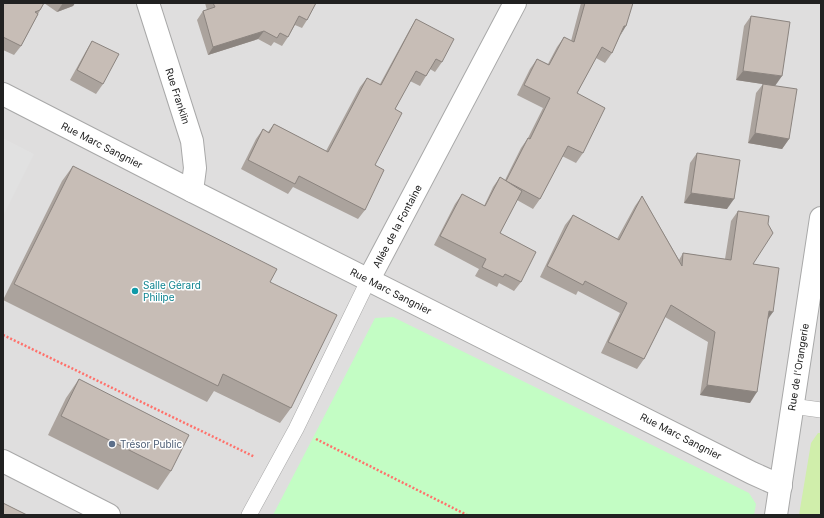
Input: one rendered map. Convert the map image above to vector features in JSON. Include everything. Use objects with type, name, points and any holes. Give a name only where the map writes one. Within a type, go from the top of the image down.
[{"type":"street","name":"Rue Franklin","points":[[148,3],[192,141],[195,168],[192,191]]},
{"type":"street","name":"Allée de la Fontaine","points":[[369,279],[515,3]]},
{"type":"street","name":"Rue Marc Sangnier","points":[[3,94],[192,191],[780,486]]},
{"type":"street","name":"Rue de l'Orangerie","points":[[776,515],[821,218]]},
{"type":"street","points":[[3,461],[110,515]]},
{"type":"lane","name":"Allée de la Fontaine","points":[[249,515],[296,429],[369,279]]},
{"type":"lane","points":[[792,406],[821,410]]},
{"type":"path","points":[[3,336],[275,467]]},
{"type":"path","points":[[296,429],[467,515]]},
{"type":"shaded area","points":[[3,3],[821,3],[821,515],[3,515]]},
{"type":"shaded area","points":[[3,138],[34,154],[3,216]]},
{"type":"green space","points":[[393,317],[749,493],[756,504],[754,515],[273,515],[375,318]]},
{"type":"green space","points":[[818,433],[821,433],[821,515],[799,515],[811,443]]},
{"type":"building","points":[[3,3],[44,3],[40,10],[35,12],[38,14],[21,46],[3,37]]},
{"type":"building","points":[[213,3],[316,3],[307,20],[299,16],[288,37],[280,33],[277,38],[264,31],[213,47],[203,11],[215,7]]},
{"type":"building","points":[[585,3],[633,3],[626,26],[624,26],[612,53],[602,47],[577,93],[605,108],[583,153],[568,146],[540,199],[506,181],[528,138],[530,139],[550,98],[524,85],[537,59],[549,65],[564,37],[574,42]]},
{"type":"building","points":[[751,16],[790,22],[782,76],[743,71]]},
{"type":"building","points":[[416,19],[454,39],[442,62],[436,59],[426,76],[416,71],[395,109],[402,113],[375,165],[384,170],[365,210],[299,176],[295,184],[248,160],[263,129],[269,133],[274,124],[328,152],[367,78],[381,85]]},
{"type":"building","points":[[92,41],[119,54],[103,84],[77,70]]},
{"type":"building","points":[[763,84],[797,89],[789,139],[755,133]]},
{"type":"building","points":[[697,153],[740,160],[734,199],[691,193]]},
{"type":"building","name":"Salle Gérard Philipe","points":[[73,166],[277,269],[270,282],[337,315],[291,408],[223,374],[218,386],[14,284]]},
{"type":"building","points":[[500,177],[522,191],[500,233],[536,252],[521,282],[505,274],[503,277],[482,267],[486,259],[440,236],[462,194],[485,206]]},
{"type":"building","points":[[642,196],[682,266],[683,253],[731,260],[738,211],[769,216],[768,224],[773,233],[753,264],[779,268],[773,312],[769,311],[757,392],[707,385],[715,332],[671,305],[644,359],[608,342],[627,303],[585,281],[583,285],[547,266],[573,215],[619,240]]},
{"type":"building","points":[[79,379],[189,435],[171,471],[61,416]]},
{"type":"building","points":[[3,503],[27,515],[3,515]]},
{"type":"place","name":"Salle Gérard Philipe","points":[[135,291]]},
{"type":"place","name":"Trésor Public","points":[[112,444]]}]
